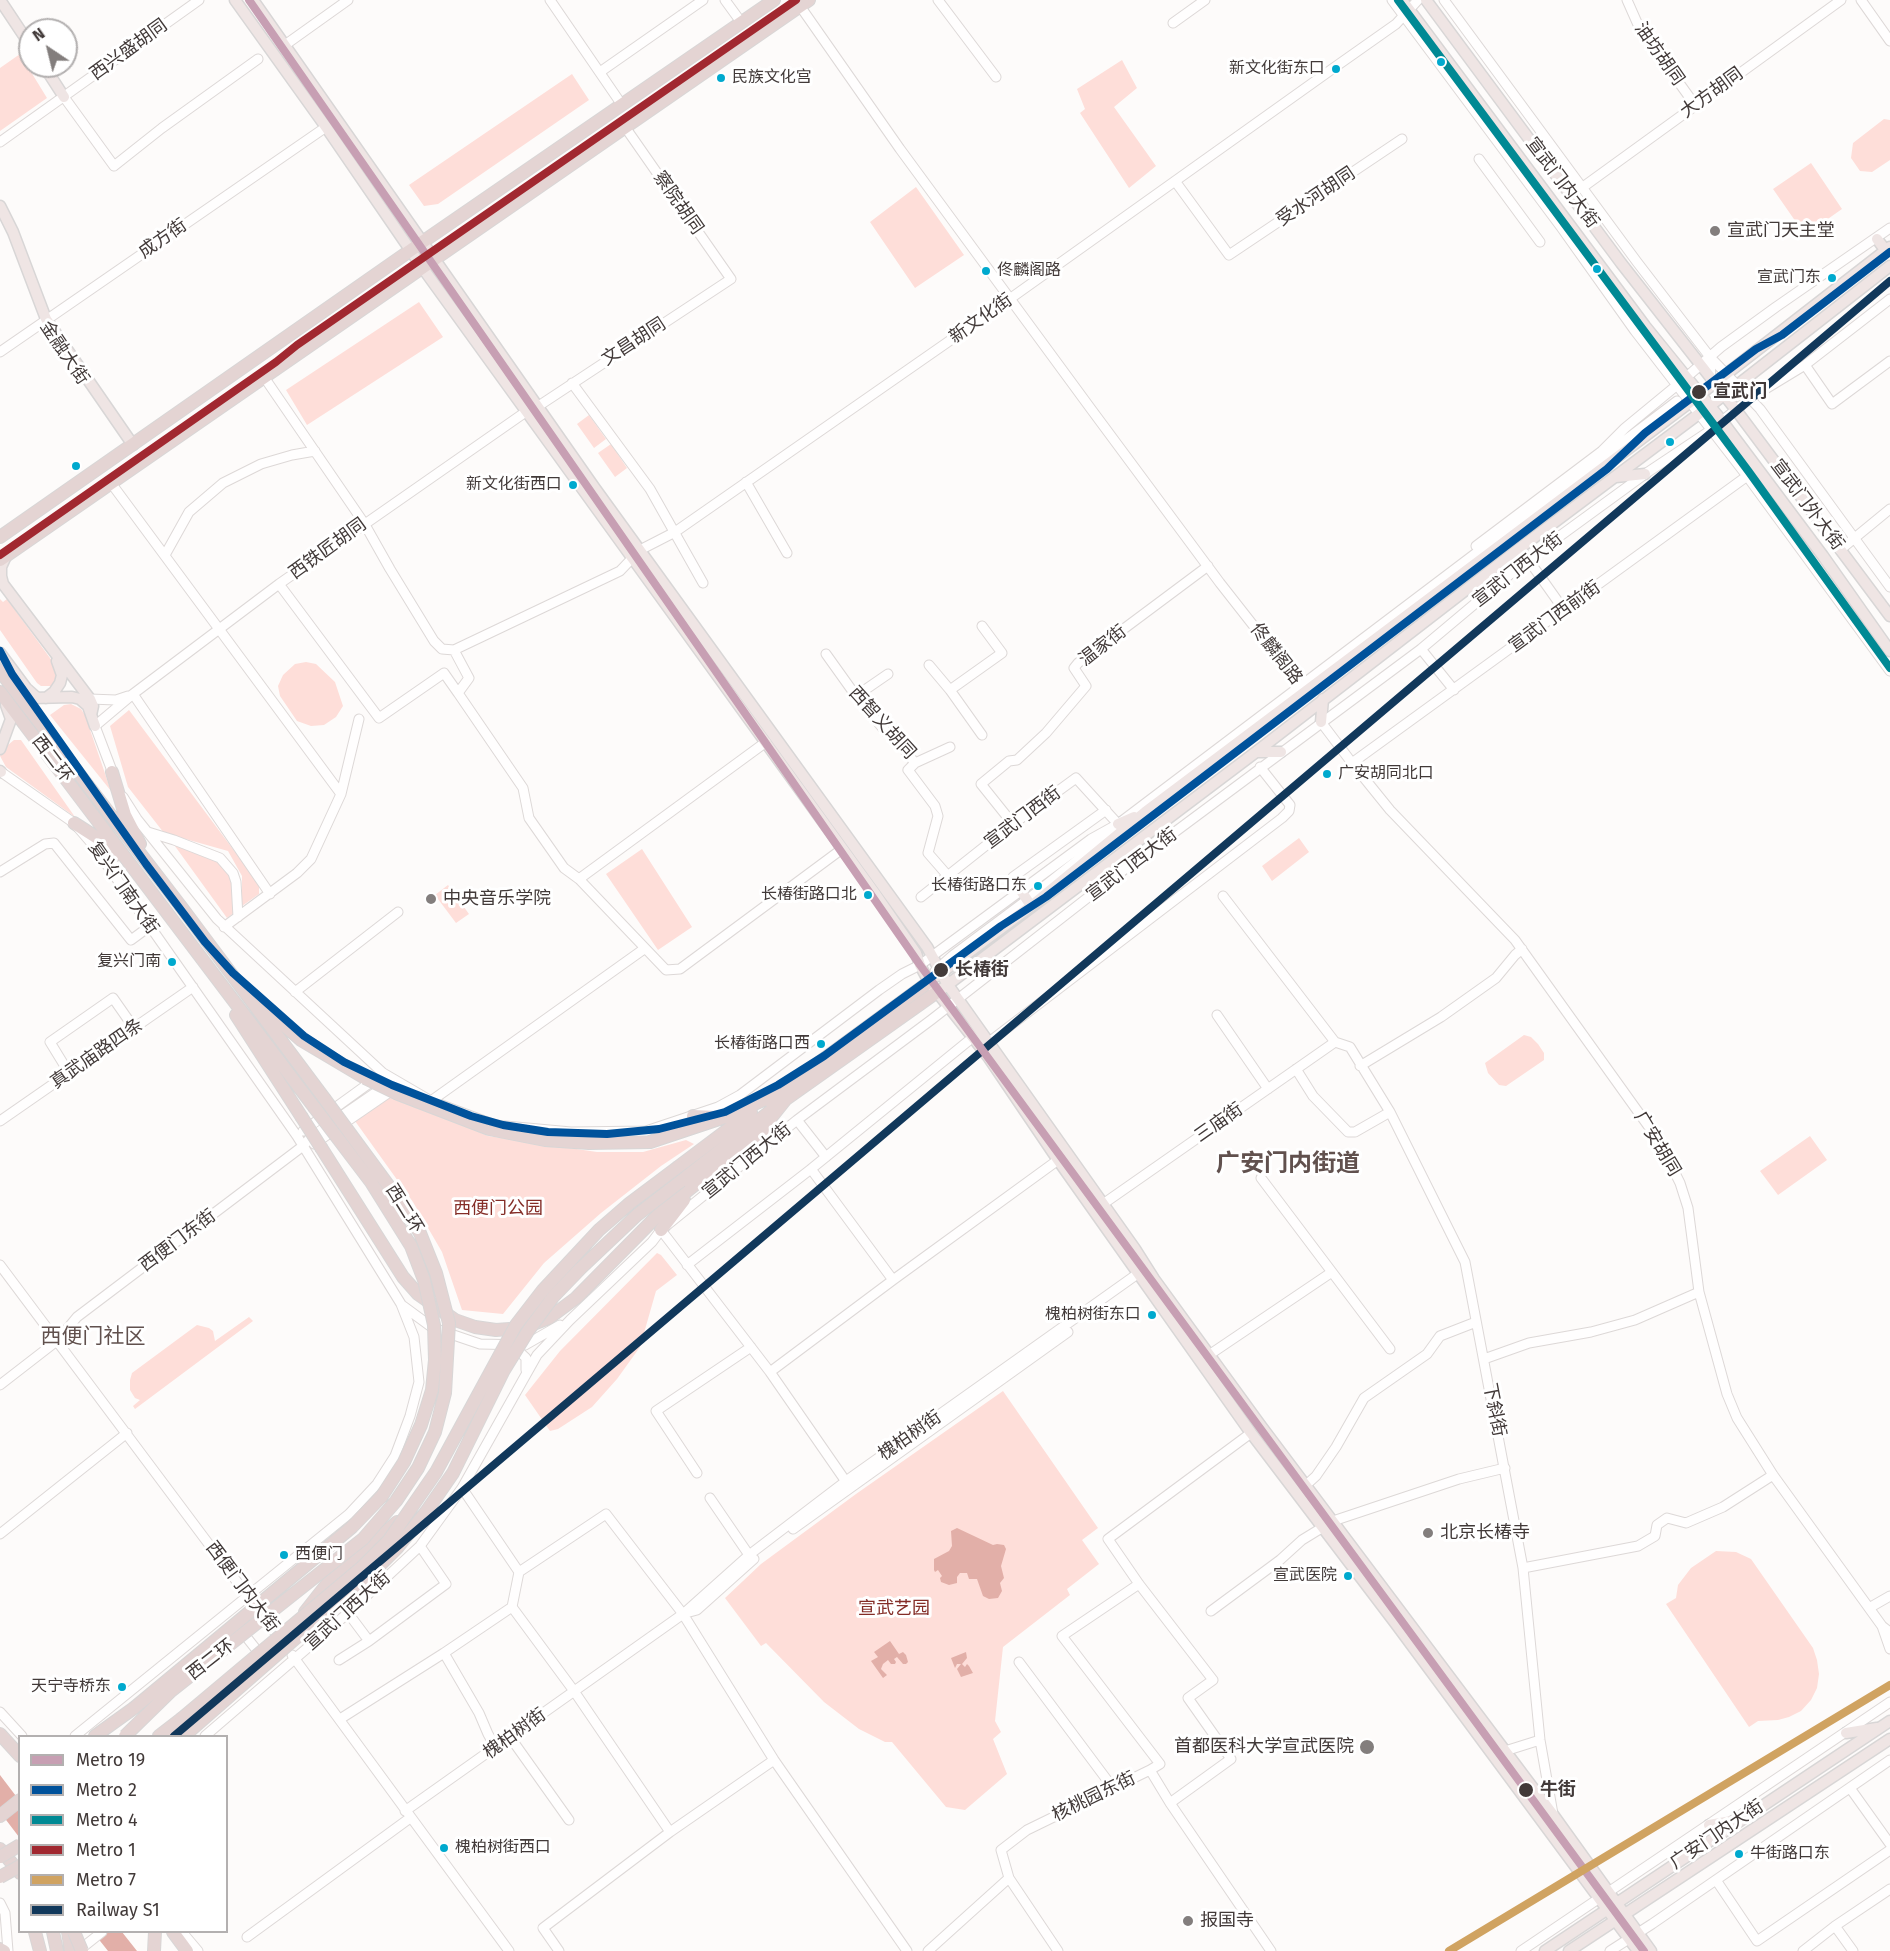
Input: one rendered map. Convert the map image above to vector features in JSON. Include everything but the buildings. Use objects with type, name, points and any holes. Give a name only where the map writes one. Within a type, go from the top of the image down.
[{"type":"highway","points":[[0,537],[410,250],[774,0]]},
{"type":"highway","points":[[3,558],[804,3]]},
{"type":"highway","name":"西二环","points":[[0,671],[234,977],[399,1200],[420,1233],[436,1274],[449,1323],[445,1393],[435,1432],[418,1468],[396,1501],[363,1539],[171,1691],[127,1735]]},
{"type":"highway","name":"西二环","points":[[0,693],[371,1182],[411,1246],[424,1280],[434,1325],[435,1360],[432,1390],[421,1425],[404,1462],[382,1496],[352,1527],[134,1708],[108,1735]]},
{"type":"highway","points":[[112,772],[125,815],[146,852],[155,874]]},
{"type":"highway","points":[[74,823],[106,845],[141,878]]},
{"type":"highway","points":[[212,972],[229,1005],[403,1277],[418,1294],[455,1320],[475,1327],[496,1330],[523,1328],[549,1318],[576,1298],[610,1266],[635,1236],[758,1134],[780,1097]]},
{"type":"highway","points":[[234,977],[281,1024],[301,1040],[365,1078],[398,1088],[489,1130],[567,1142],[650,1142],[780,1097]]},
{"type":"highway","name":"宣武门西大街","points":[[186,1735],[366,1579],[397,1548],[453,1473],[504,1370],[528,1331],[553,1297],[581,1268],[637,1215],[780,1097],[929,982]]},
{"type":"highway","name":"宣武门西大街","points":[[162,1735],[362,1567],[389,1540],[436,1472],[516,1325],[543,1290],[599,1230],[630,1203],[721,1133],[780,1097],[937,992]]},
{"type":"highway","points":[[693,1116],[731,1115]]},
{"type":"highway","points":[[758,1134],[783,1132]]},
{"type":"highway","points":[[661,1230],[697,1183]]},
{"type":"highway","points":[[98,1735],[134,1708]]},
{"type":"highway","points":[[0,1734],[18,1754]]},
{"type":"highway","points":[[0,1816],[18,1802]]},
{"type":"highway","points":[[0,1849],[14,1865],[0,1877]]},
{"type":"highway","points":[[35,1933],[40,1951]]},
{"type":"highway","points":[[53,1933],[57,1951]]},
{"type":"highway","points":[[72,1933],[81,1949]]},
{"type":"highway","points":[[154,1951],[155,1933]]},
{"type":"highway","points":[[173,1933],[187,1951]]},
{"type":"main road","points":[[0,0],[18,27]]},
{"type":"main road","points":[[235,0],[422,267],[532,409]]},
{"type":"main road","points":[[253,0],[433,259],[532,409],[636,555],[759,735],[913,948],[929,982],[989,1058],[1059,1160],[1144,1274],[1209,1355],[1305,1486],[1328,1524],[1614,1921],[1650,1951]]},
{"type":"main road","name":"宣武门内大街","points":[[1426,0],[1605,242],[1713,382]]},
{"type":"main road","name":"宣武门内大街","points":[[1406,6],[1645,326],[1709,406]]},
{"type":"main road","points":[[273,54],[285,45]]},
{"type":"main road","points":[[52,78],[64,97]]},
{"type":"main road","points":[[0,206],[13,232],[44,321],[131,447]]},
{"type":"main road","name":"金融大街","points":[[0,217],[44,321]]},
{"type":"main road","points":[[1877,239],[1888,249]]},
{"type":"main road","name":"宣武门西大街","points":[[929,982],[939,970],[1029,903],[1303,688],[1700,395],[1713,382],[1888,249]]},
{"type":"main road","name":"宣武门西大街","points":[[937,992],[1256,752],[1890,266]]},
{"type":"main road","name":"宣武门外大街","points":[[1713,382],[1890,616]]},
{"type":"main road","name":"宣武门外大街","points":[[1709,406],[1823,556],[1890,651]]},
{"type":"main road","points":[[1616,477],[1645,474]]},
{"type":"main road","points":[[636,555],[927,947],[948,985],[1135,1249],[1144,1274],[1251,1433],[1328,1524],[1554,1816],[1625,1914],[1638,1951]]},
{"type":"main road","points":[[3,558],[1,567],[3,584],[90,699],[93,706],[93,721]]},
{"type":"main road","points":[[0,586],[61,667],[60,683],[54,692],[42,698]]},
{"type":"main road","points":[[0,653],[26,688],[42,698]]},
{"type":"main road","points":[[0,693],[10,716],[8,729],[0,748]]},
{"type":"main road","points":[[17,693],[42,698],[80,699],[88,706],[93,721]]},
{"type":"main road","points":[[1322,722],[1323,699]]},
{"type":"main road","points":[[0,704],[5,718],[0,726]]},
{"type":"main road","points":[[1256,752],[1281,752]]},
{"type":"main road","points":[[1118,824],[1145,813]]},
{"type":"main road","points":[[1020,890],[1029,903]]},
{"type":"main road","name":"广安门内大街","points":[[1545,1951],[1890,1720]]},
{"type":"main road","points":[[1846,1732],[1880,1727]]},
{"type":"main road","name":"广安门内大街","points":[[1569,1951],[1890,1739]]},
{"type":"main road","points":[[1708,1824],[1740,1820]]},
{"type":"street","name":"西兴盛胡同","points":[[0,142],[199,0]]},
{"type":"street","points":[[285,45],[348,0]]},
{"type":"street","points":[[550,0],[622,105]]},
{"type":"street","points":[[600,72],[703,0]]},
{"type":"street","points":[[725,0],[741,22]]},
{"type":"street","points":[[938,0],[996,77]]},
{"type":"street","points":[[1173,23],[1205,0]]},
{"type":"street","points":[[1392,0],[1406,6],[1676,386],[1748,476],[1890,671]]},
{"type":"street","name":"新文化街","points":[[454,650],[620,571],[636,555],[675,532],[1011,298],[1396,24],[1406,6],[1418,0]]},
{"type":"street","points":[[1443,0],[1710,357],[1760,409],[1890,587]]},
{"type":"street","name":"油坊胡同","points":[[1627,0],[1639,27],[1695,105]]},
{"type":"street","name":"大方胡同","points":[[1583,187],[1841,0]]},
{"type":"street","points":[[1861,0],[1890,41]]},
{"type":"street","name":"佟麟阁路","points":[[804,3],[893,140],[1208,566],[1303,688]]},
{"type":"street","points":[[64,97],[114,166],[162,128],[258,59]]},
{"type":"street","name":"成方街","points":[[0,352],[326,127]]},
{"type":"street","name":"察院胡同","points":[[625,127],[731,279]]},
{"type":"street","name":"受水河胡同","points":[[1175,181],[1229,255],[1402,139]]},
{"type":"street","points":[[1479,159],[1540,242]]},
{"type":"street","points":[[1605,242],[1607,221]]},
{"type":"street","name":"宣武门西大街","points":[[1459,572],[1474,547],[1602,451],[1625,428],[1710,357],[1776,307],[1890,228]]},
{"type":"street","name":"文昌胡同","points":[[532,409],[731,279]]},
{"type":"street","name":"宣武门西大街","points":[[207,1735],[348,1613],[420,1546],[462,1488],[537,1355],[570,1320],[652,1242],[661,1230],[797,1120],[1281,752],[1421,649],[1527,560],[1710,430],[1749,399],[1805,365],[1890,299]]},
{"type":"street","points":[[1710,357],[1713,382]]},
{"type":"street","points":[[1805,365],[1832,404],[1890,361]]},
{"type":"street","points":[[264,377],[364,523],[434,641],[442,649],[454,650],[469,678],[458,693]]},
{"type":"street","points":[[572,383],[650,489],[703,583]]},
{"type":"street","points":[[1676,386],[1677,401],[1689,403]]},
{"type":"street","name":"宣武门西大街","points":[[1459,572],[1677,401]]},
{"type":"street","name":"西铁匠胡同","points":[[93,721],[364,523],[532,409]]},
{"type":"street","points":[[165,555],[189,512],[223,483],[261,464],[315,451]]},
{"type":"street","name":"宣武门西前街","points":[[1352,763],[1757,469]]},
{"type":"street","points":[[746,482],[787,552]]},
{"type":"street","points":[[111,483],[341,794]]},
{"type":"street","points":[[1840,550],[1890,509]]},
{"type":"street","points":[[1520,548],[1564,610]]},
{"type":"street","name":"温家街","points":[[1013,824],[981,784],[1009,761],[1017,760],[1046,733],[1086,686],[1074,668],[1078,663],[1208,566]]},
{"type":"street","points":[[279,584],[380,718],[444,672],[524,788],[529,818],[564,868],[579,879],[666,970],[680,969],[842,849]]},
{"type":"street","points":[[950,690],[1002,653],[982,626]]},
{"type":"street","points":[[1421,649],[1454,690]]},
{"type":"street","name":"西智义胡同","points":[[826,654],[885,732],[891,734],[915,763],[950,747]]},
{"type":"street","points":[[930,665],[982,735]]},
{"type":"street","points":[[856,696],[888,674]]},
{"type":"street","name":"宣武门西大街","points":[[920,965],[1020,890],[1091,839],[1118,824],[1303,688]]},
{"type":"street","points":[[90,699],[116,700],[133,694],[270,894]]},
{"type":"street","points":[[224,927],[297,873],[311,859],[341,794],[359,719]]},
{"type":"street","points":[[93,721],[112,772],[127,803],[147,832],[224,927],[398,1088],[495,1125],[571,1132],[646,1131],[718,1107],[740,1095],[879,990],[920,965]]},
{"type":"street","name":"广安胡同","points":[[1322,722],[1390,810],[1522,949],[1649,1126],[1671,1161],[1688,1208],[1699,1292],[1727,1394],[1737,1418],[1773,1475],[1882,1626],[1890,1649]]},
{"type":"street","points":[[579,879],[766,742]]},
{"type":"street","points":[[915,763],[908,770],[935,806],[938,816],[928,853],[948,876]]},
{"type":"street","points":[[989,1042],[1289,811],[1290,805],[1260,768]]},
{"type":"street","name":"复兴门南大街","points":[[0,772],[74,823],[93,844],[303,1146]]},
{"type":"street","name":"宣武门西街","points":[[921,897],[1013,824],[1077,778],[1118,824]]},
{"type":"street","points":[[1020,890],[1013,877],[1106,810]]},
{"type":"street","name":"宣武门西大街","points":[[1029,903],[1118,824]]},
{"type":"street","points":[[147,832],[215,855],[225,863],[236,882],[237,917]]},
{"type":"street","points":[[0,872],[45,844],[54,843],[131,939],[150,926]]},
{"type":"street","name":"下斜街","points":[[1223,896],[1335,1042],[1350,1047],[1390,1112],[1465,1262],[1523,1568],[1540,1740],[1554,1816]]},
{"type":"street","points":[[295,992],[398,912]]},
{"type":"street","points":[[431,1101],[644,949]]},
{"type":"street","points":[[1360,1066],[1441,1017],[1496,978],[1522,949]]},
{"type":"street","name":"真武庙路四条","points":[[0,1121],[193,987]]},
{"type":"street","points":[[69,1073],[50,1042],[113,998],[134,1029]]},
{"type":"street","points":[[1216,1016],[1268,1089]]},
{"type":"street","points":[[687,1265],[811,1169],[972,1038]]},
{"type":"street","name":"三庙街","points":[[1103,1204],[1335,1042]]},
{"type":"street","points":[[1296,1069],[1313,1096],[1348,1132],[1355,1132],[1390,1112]]},
{"type":"street","points":[[297,1136],[383,1073]]},
{"type":"street","name":"西便门东街","points":[[0,1385],[58,1341],[76,1317],[321,1131],[389,1084],[398,1088]]},
{"type":"street","points":[[797,1120],[826,1157]]},
{"type":"street","name":"宣武门西大街","points":[[77,1735],[349,1514],[376,1484],[395,1456],[410,1416],[419,1382],[414,1336],[401,1304],[303,1146]]},
{"type":"street","points":[[770,1372],[1059,1160]]},
{"type":"street","points":[[811,1169],[893,1280]]},
{"type":"street","points":[[1261,1178],[1390,1349]]},
{"type":"street","points":[[661,1230],[770,1372],[848,1484]]},
{"type":"street","name":"西便门内大街","points":[[0,1265],[294,1658],[508,1951]]},
{"type":"street","points":[[1209,1355],[1332,1272]]},
{"type":"street","name":"槐柏树街","points":[[247,1937],[510,1737],[683,1614],[749,1555],[1144,1274]]},
{"type":"street","points":[[1484,1359],[1529,1343],[1591,1332],[1635,1320],[1699,1292]]},
{"type":"street","name":"宣武门西大街","points":[[401,1304],[428,1326],[480,1344],[525,1345],[570,1320]]},
{"type":"street","points":[[1305,1486],[1316,1476],[1336,1447],[1364,1398],[1427,1354],[1440,1336],[1476,1322]]},
{"type":"street","points":[[510,1344],[526,1358],[528,1364],[526,1372]]},
{"type":"street","points":[[697,1473],[656,1411],[751,1347]]},
{"type":"street","points":[[0,1534],[127,1433]]},
{"type":"street","points":[[1170,1803],[1231,1759],[1188,1698],[1213,1680],[1139,1584],[1108,1539],[1251,1433]]},
{"type":"street","points":[[1211,1611],[1328,1524],[1459,1479],[1505,1468]]},
{"type":"street","points":[[1523,1568],[1638,1546],[1655,1536],[1657,1525],[1667,1518],[1686,1523],[1723,1507],[1773,1475]]},
{"type":"street","name":"槐柏树街","points":[[683,1614],[697,1610],[760,1553],[848,1484]]},
{"type":"street","points":[[462,1488],[519,1572]]},
{"type":"street","points":[[710,1498],[749,1555]]},
{"type":"street","points":[[339,1719],[512,1607],[519,1572],[606,1514],[683,1614],[774,1760],[907,1951]]},
{"type":"street","points":[[339,1660],[369,1641],[446,1584],[420,1546]]},
{"type":"street","points":[[1139,1584],[1062,1636],[1160,1764],[1150,1770]]},
{"type":"street","points":[[1869,1608],[1890,1596]]},
{"type":"street","points":[[512,1607],[574,1691],[670,1832]]},
{"type":"street","points":[[228,1613],[276,1674]]},
{"type":"street","points":[[348,1613],[369,1641]]},
{"type":"street","name":"广安胡同","points":[[1882,1626],[1890,1632]]},
{"type":"street","points":[[444,1653],[479,1713],[496,1748]]},
{"type":"street","points":[[1019,1662],[1113,1788]]},
{"type":"street","points":[[1521,1951],[1890,1702]]},
{"type":"street","points":[[0,1712],[20,1735]]},
{"type":"street","points":[[510,1737],[569,1820]]},
{"type":"street","points":[[1504,1751],[1540,1740]]},
{"type":"street","points":[[559,1951],[543,1928],[670,1832],[774,1760]]},
{"type":"street","points":[[1610,1951],[1890,1760]]},
{"type":"street","name":"核桃园东街","points":[[1009,1878],[1001,1850],[1027,1830],[1150,1770],[1271,1951]]},
{"type":"street","points":[[1850,1788],[1890,1844]]},
{"type":"street","points":[[1716,1880],[1757,1941],[1890,1850]]},
{"type":"street","points":[[928,1951],[1009,1878],[1058,1951]]},
{"type":"street","points":[[1803,1951],[1890,1889]]},
{"type":"street","points":[[0,1904],[5,1913],[4,1950]]},
{"type":"street","points":[[1835,1926],[1853,1951]]},
{"type":"street","points":[[0,1943],[5,1933]]},
{"type":"street","points":[[81,1949],[101,1933]]},
{"type":"street","points":[[183,1933],[198,1951]]},
{"type":"green space","points":[[18,55],[18,78],[35,78],[47,98],[0,131],[0,68]]},
{"type":"green space","points":[[1122,60],[1137,88],[1114,107],[1156,166],[1129,188],[1080,113],[1085,109],[1077,89]]},
{"type":"green space","points":[[572,74],[589,100],[438,204],[424,206],[409,185]]},
{"type":"green space","points":[[1884,119],[1890,120],[1890,160],[1872,172],[1860,171],[1851,158],[1853,143]]},
{"type":"green space","points":[[1811,163],[1842,209],[1805,235],[1773,189]]},
{"type":"green space","points":[[916,187],[964,255],[915,288],[870,222]]},
{"type":"green space","points":[[419,302],[443,337],[307,425],[286,390]]},
{"type":"green space","points":[[589,415],[606,439],[594,448],[577,424]]},
{"type":"green space","points":[[611,444],[627,468],[615,477],[598,453]]},
{"type":"green space","points":[[0,599],[3,602],[7,599],[58,669],[59,678],[52,686],[41,686],[37,683],[0,630]]},
{"type":"green space","points":[[306,662],[316,664],[335,682],[343,706],[336,717],[324,725],[311,726],[297,721],[280,696],[278,686],[283,675],[295,664]]},
{"type":"green space","points":[[71,704],[81,709],[85,715],[111,791],[50,715],[64,705]]},
{"type":"green space","points":[[129,710],[259,884],[259,894],[242,906],[242,876],[228,851],[164,833],[128,787],[110,726]]},
{"type":"green space","points":[[14,740],[21,740],[75,817],[6,767],[0,756],[3,749]]},
{"type":"green space","points":[[1299,838],[1309,852],[1272,881],[1262,866]]},
{"type":"green space","points":[[172,842],[214,858],[229,876],[235,912],[227,918]]},
{"type":"green space","points":[[642,849],[692,927],[658,950],[606,874]]},
{"type":"green space","points":[[448,885],[469,914],[456,923],[435,895]]},
{"type":"green space","points":[[1524,1035],[1531,1037],[1538,1044],[1544,1053],[1544,1060],[1506,1086],[1499,1085],[1488,1073],[1485,1063]]},
{"type":"green space","name":"西便门公园","points":[[393,1094],[488,1136],[597,1152],[643,1152],[686,1140],[694,1144],[661,1166],[601,1213],[544,1263],[503,1314],[462,1310],[442,1252],[413,1202],[355,1121]]},
{"type":"green space","points":[[1810,1136],[1827,1160],[1778,1195],[1760,1171]]},
{"type":"green space","points":[[657,1253],[677,1275],[656,1291],[640,1347],[617,1379],[592,1407],[558,1429],[550,1431],[525,1395],[560,1351]]},
{"type":"green space","points":[[249,1317],[253,1321],[135,1409],[133,1406],[140,1400],[135,1398],[130,1390],[132,1373],[197,1325],[213,1331],[215,1341]]},
{"type":"green space","name":"宣武艺园","points":[[1003,1391],[1098,1528],[1082,1540],[1099,1564],[1067,1589],[1070,1595],[1003,1647],[995,1721],[1001,1732],[993,1739],[1007,1774],[965,1810],[946,1807],[892,1742],[885,1742],[859,1729],[824,1702],[766,1643],[761,1646],[725,1598],[761,1564]]},
{"type":"green space","points":[[1716,1551],[1736,1552],[1751,1559],[1813,1648],[1819,1674],[1817,1688],[1811,1700],[1801,1711],[1789,1717],[1758,1721],[1749,1727],[1666,1604],[1676,1598],[1678,1585],[1691,1568]]},
{"type":"shaded area","points":[[957,1528],[993,1545],[1004,1545],[1006,1549],[1001,1566],[1004,1578],[1000,1583],[1002,1591],[998,1598],[989,1599],[983,1596],[977,1579],[969,1579],[967,1573],[960,1573],[957,1583],[949,1585],[941,1582],[942,1576],[938,1570],[935,1572],[934,1559],[949,1551],[952,1546],[951,1531]]},
{"type":"shaded area","points":[[890,1641],[899,1654],[903,1652],[906,1655],[908,1662],[903,1664],[897,1657],[894,1659],[895,1664],[891,1664],[888,1660],[881,1669],[887,1675],[883,1678],[871,1661],[878,1657],[874,1652]]},
{"type":"shaded area","points":[[966,1652],[967,1658],[962,1664],[965,1667],[967,1664],[973,1673],[961,1677],[957,1669],[961,1664],[957,1664],[955,1668],[951,1658]]},
{"type":"shaded area","points":[[0,1775],[18,1799],[18,1836],[0,1812]]},
{"type":"shaded area","points":[[94,1933],[123,1933],[137,1951],[108,1951]]},
{"type":"metro line","name":"19","points":[[249,0],[920,965],[1644,1951]]},
{"type":"metro line","name":"1","points":[[0,555],[297,345],[796,0]]},
{"type":"metro line","name":"4","points":[[1398,0],[1749,472],[1890,668]]},
{"type":"metro line","name":"2","points":[[0,651],[12,674],[146,864],[205,942],[233,973],[304,1036],[344,1062],[392,1085],[471,1116],[503,1125],[548,1132],[607,1134],[659,1129],[725,1112],[778,1085],[824,1056],[1001,926],[1046,897],[1607,469],[1645,433],[1756,349],[1782,335],[1890,252]]},
{"type":"metro line","name":"7","points":[[1449,1951],[1890,1685]]},
{"type":"rail line","name":"S1","points":[[175,1735],[1890,281]]},
{"type":"place","name":"新文化街东口","points":[[1336,69]]},
{"type":"place","name":"民族文化宫","points":[[721,78]]},
{"type":"place","name":"宣武门天主堂","points":[[1715,231]]},
{"type":"place","name":"佟麟阁路","points":[[986,271]]},
{"type":"place","name":"宣武门东","points":[[1832,278]]},
{"type":"place","name":"宣武门","points":[[1699,392]]},
{"type":"place","name":"新文化街西口","points":[[573,485]]},
{"type":"place","name":"广安胡同北口","points":[[1327,774]]},
{"type":"place","name":"长椿街路口东","points":[[1038,886]]},
{"type":"place","name":"长椿街路口北","points":[[868,895]]},
{"type":"place","name":"中央音乐学院","points":[[431,899]]},
{"type":"place","name":"复兴门南","points":[[172,962]]},
{"type":"place","name":"长椿街","points":[[941,970]]},
{"type":"place","name":"长椿街路口西","points":[[821,1044]]},
{"type":"place","name":"槐柏树街东口","points":[[1152,1315]]},
{"type":"place","name":"北京长椿寺","points":[[1428,1533]]},
{"type":"place","name":"西便门","points":[[284,1555]]},
{"type":"place","name":"宣武医院","points":[[1348,1576]]},
{"type":"place","name":"天宁寺桥东","points":[[122,1687]]},
{"type":"place","name":"首都医科大学宣武医院","points":[[1367,1747]]},
{"type":"place","name":"牛街","points":[[1526,1790]]},
{"type":"place","name":"槐柏树街西口","points":[[444,1848]]},
{"type":"place","name":"牛街路口东","points":[[1739,1854]]},
{"type":"place","name":"报国寺","points":[[1188,1921]]},
{"type":"district","name":"广安门内街道","points":[[1288,1164]]},
{"type":"district","name":"西便门社区","points":[[93,1337]]}]
